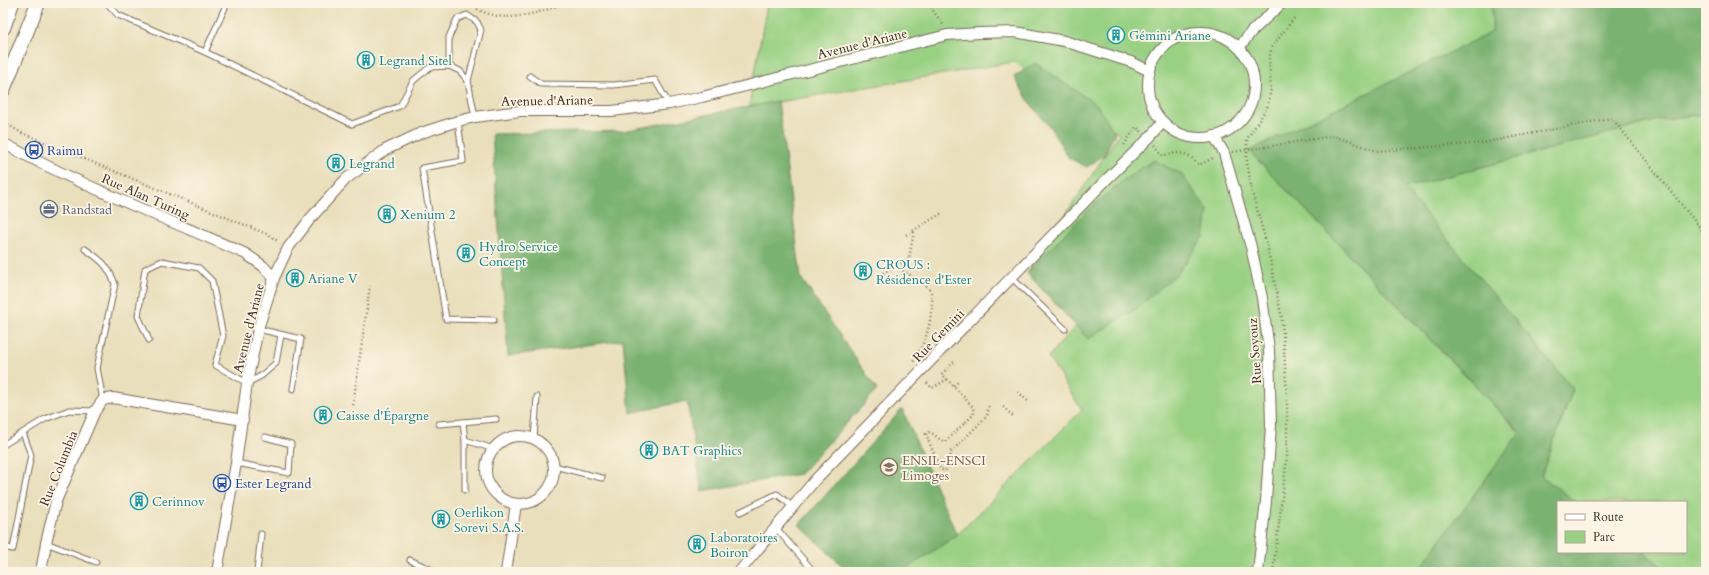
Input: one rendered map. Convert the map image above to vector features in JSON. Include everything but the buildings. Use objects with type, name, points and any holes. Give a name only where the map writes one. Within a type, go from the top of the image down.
[{"type":"main road","points":[[3,28],[12,3]]},
{"type":"main road","points":[[3,90],[38,3]]},
{"type":"street","points":[[1239,48],[1251,32],[1282,3]]},
{"type":"street","name":"Avenue d'Ariane","points":[[217,572],[236,463],[247,383],[258,329],[274,278],[288,248],[310,219],[346,179],[385,150],[421,133],[458,120],[520,111],[612,112],[669,104],[947,35],[1015,32],[1064,41],[1131,62],[1150,71]]},
{"type":"street","points":[[1202,32],[1224,37],[1239,48],[1250,63],[1253,72],[1254,90],[1252,99],[1244,116],[1238,123],[1223,133],[1205,138],[1187,136],[1163,122],[1153,107],[1150,98],[1148,80],[1150,71],[1158,54],[1164,47],[1179,36],[1188,33],[1202,32]]},
{"type":"street","name":"Rue Gemini","points":[[740,572],[816,480],[1105,180],[1150,137],[1163,122]]},
{"type":"street","name":"Rue Soyouz","points":[[1214,136],[1224,153],[1251,247],[1262,298],[1269,349],[1271,424],[1266,501],[1258,572]]},
{"type":"street","name":"Rue Alan Turing","points":[[3,143],[81,181],[246,254],[264,266],[274,278]]},
{"type":"street","points":[[103,400],[112,398],[242,420]]},
{"type":"street","name":"Rue Columbia","points":[[41,572],[46,542],[56,500],[95,411],[103,400]]},
{"type":"street","points":[[523,436],[534,439],[544,446],[551,455],[554,466],[550,486],[544,494],[536,500],[526,504],[516,504],[497,496],[490,488],[486,468],[488,457],[494,449],[502,441],[512,437],[523,436]]},
{"type":"street","points":[[506,572],[516,504]]},
{"type":"lane","points":[[107,3],[118,15],[205,52],[352,124],[400,106],[413,81],[430,67],[449,66],[460,71],[468,81]]},
{"type":"lane","points":[[205,52],[227,3]]},
{"type":"lane","points":[[449,66],[449,37],[457,19],[467,15],[477,22],[481,30],[468,81],[475,117]]},
{"type":"lane","points":[[530,76],[541,84],[614,85],[655,80],[669,104]]},
{"type":"lane","points":[[458,120],[463,161],[422,168],[446,319],[494,320]]},
{"type":"lane","points":[[85,249],[102,260],[110,271],[115,284],[97,368],[103,400]]},
{"type":"lane","points":[[149,340],[138,316],[144,269],[162,261],[199,268],[212,282],[223,336],[215,365],[247,383],[260,376],[276,364],[281,335]]},
{"type":"lane","points":[[1012,278],[1066,329]]},
{"type":"lane","points":[[258,329],[301,339],[293,389]]},
{"type":"lane","points":[[534,439],[536,397]]},
{"type":"lane","points":[[3,445],[45,419],[69,410],[95,411]]},
{"type":"lane","points":[[439,424],[496,419]]},
{"type":"lane","points":[[463,423],[465,440],[465,490]]},
{"type":"lane","points":[[3,547],[13,549],[31,455],[22,433]]},
{"type":"lane","points":[[236,463],[289,473],[291,444],[265,438]]},
{"type":"lane","points":[[465,440],[494,449]]},
{"type":"lane","points":[[554,466],[602,478]]},
{"type":"lane","points":[[740,512],[777,494],[793,507]]},
{"type":"lane","points":[[776,528],[814,572]]},
{"type":"lane","points":[[257,572],[261,534]]},
{"type":"lane","points":[[46,542],[96,562]]},
{"type":"lane","points":[[410,560],[436,572]]},
{"type":"path","points":[[477,8],[493,16],[514,18],[567,3]]},
{"type":"path","points":[[930,3],[932,9],[944,24],[947,35]]},
{"type":"path","points":[[1273,572],[1287,457],[1287,397],[1282,319],[1267,245],[1252,192],[1247,139],[1267,108],[1271,89],[1269,58],[1272,47],[1295,17]]},
{"type":"path","points":[[3,118],[10,126],[22,133],[269,235],[288,248]]},
{"type":"path","points":[[1136,127],[1150,137],[1163,156],[1174,152],[1184,153],[1192,157],[1199,165],[1224,153],[1334,136],[1377,151],[1482,143],[1612,118],[1706,235]]},
{"type":"path","points":[[906,235],[942,213]]},
{"type":"path","points":[[883,272],[909,259],[914,231]]},
{"type":"path","points":[[896,266],[929,289],[933,295],[928,333],[920,351],[910,366]]},
{"type":"path","points":[[354,405],[370,286]]},
{"type":"path","points":[[954,362],[942,374],[973,407],[974,414],[945,442],[932,432],[928,432],[926,434],[940,469],[945,471],[950,464],[952,452],[987,416],[989,405]]},
{"type":"path","points":[[927,383],[932,388],[948,379]]},
{"type":"path","points":[[954,386],[958,382]]},
{"type":"path","points":[[1018,392],[1029,402]]},
{"type":"path","points":[[1003,407],[1014,417]]},
{"type":"green space","points":[[1492,3],[1493,32],[1249,151],[1520,433],[1417,572],[902,572],[957,535],[1082,410],[1048,357],[1076,326],[1027,273],[1119,134],[1014,62],[749,107],[767,4]]},
{"type":"green space","points":[[1492,3],[1706,3],[1706,114],[1662,119],[1404,188],[1573,389],[1541,476],[1575,501],[1557,501],[1557,553],[1644,553],[1669,572],[1417,572],[1520,432],[1249,151],[1492,32]]},
{"type":"green space","points":[[1035,63],[1097,105],[1115,133],[1104,155],[1087,167],[1069,158],[1050,127],[1030,103],[1014,77]]},
{"type":"green space","points":[[778,101],[801,278],[877,390],[800,474],[702,491],[687,401],[630,413],[623,340],[508,356],[492,134],[623,131]]},
{"type":"green space","points":[[1706,114],[1706,572],[1669,572],[1644,553],[1687,553],[1687,501],[1575,501],[1541,476],[1573,389],[1403,188],[1662,119]]},
{"type":"green space","points":[[1154,160],[1181,174],[1208,210],[1204,237],[1178,273],[1137,308],[1088,339],[1027,273],[1102,198],[1119,184]]},
{"type":"green space","name":"ENSIL-ENSCI Limoges","points":[[902,409],[957,535],[902,572],[849,572],[799,525]]},
{"type":"place","name":"Gémini Ariane","points":[[1116,35]]},
{"type":"place","name":"Legrand Sitel","points":[[366,60]]},
{"type":"place","name":"Raimu","points":[[34,150]]},
{"type":"place","name":"Legrand","points":[[336,163]]},
{"type":"place","name":"Randstad","points":[[49,209]]},
{"type":"place","name":"Xenium 2","points":[[387,214]]},
{"type":"place","name":"Hydro Service Concept","points":[[466,253]]},
{"type":"place","name":"CROUS : Résidence d'Ester","points":[[863,271]]},
{"type":"place","name":"Ariane V","points":[[295,278]]},
{"type":"place","name":"Caisse d'Épargne","points":[[323,415]]},
{"type":"place","name":"BAT Graphics","points":[[649,450]]},
{"type":"place","name":"ENSIL-ENSCI Limoges","points":[[889,467]]},
{"type":"place","name":"Ester Legrand","points":[[222,483]]},
{"type":"place","name":"Cerinnov","points":[[139,501]]},
{"type":"place","name":"Oerlikon Sorevi S.A.S.","points":[[441,519]]},
{"type":"place","name":"Laboratoires Boiron","points":[[697,544]]}]
